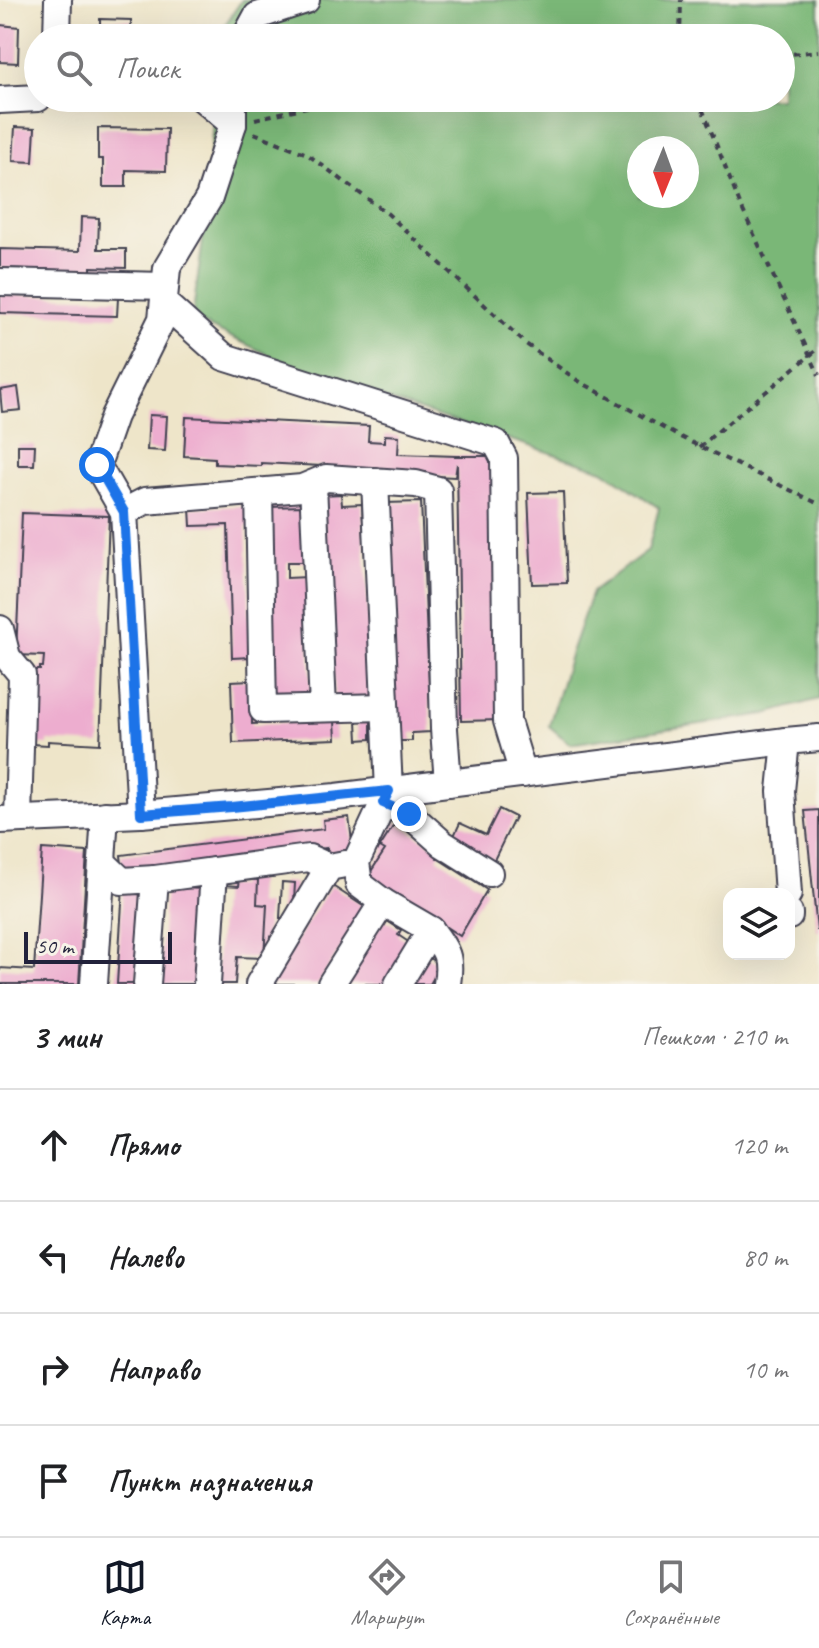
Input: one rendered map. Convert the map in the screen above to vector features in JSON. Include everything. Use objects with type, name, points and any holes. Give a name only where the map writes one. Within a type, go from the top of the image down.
[{"type":"street","points":[[57,24],[58,0]]},
{"type":"street","points":[[253,24],[257,16],[306,0]]},
{"type":"street","points":[[0,100],[24,99]]},
{"type":"street","points":[[141,814],[124,512],[97,465],[114,416],[162,319],[167,268],[209,198],[233,112]]},
{"type":"street","points":[[0,282],[165,294],[224,357],[496,443],[504,458],[507,721],[523,774]]},
{"type":"street","points":[[124,512],[145,501],[302,488],[326,478],[416,484],[438,490],[448,783]]},
{"type":"street","points":[[375,481],[386,797],[356,862],[359,884],[431,930],[446,950],[447,984]]},
{"type":"street","points":[[313,484],[323,708]]},
{"type":"street","points":[[259,492],[263,710],[385,707]]},
{"type":"street","points":[[0,629],[7,657],[22,675],[9,819],[141,814],[386,797],[448,783],[819,738]]},
{"type":"street","points":[[786,741],[781,791],[788,888]]},
{"type":"street","points":[[386,797],[443,844],[489,873]]},
{"type":"street","points":[[94,984],[105,815]]},
{"type":"street","points":[[102,862],[122,881],[309,858],[329,867],[356,862]]},
{"type":"street","points":[[259,984],[329,867]]},
{"type":"street","points":[[207,984],[214,871]]},
{"type":"street","points":[[147,984],[155,879]]},
{"type":"street","points":[[331,984],[383,902]]},
{"type":"street","points":[[398,984],[431,930]]},
{"type":"path","points":[[680,24],[681,0]]},
{"type":"path","points":[[795,54],[819,51]]},
{"type":"path","points":[[235,112],[307,154],[388,214],[526,344],[577,380],[699,447],[819,504]]},
{"type":"path","points":[[704,112],[739,202],[819,375]]},
{"type":"path","points":[[699,447],[819,348]]},
{"type":"green space","points":[[242,0],[819,0],[819,699],[766,714],[570,744],[549,726],[592,592],[648,550],[659,508],[603,470],[391,401],[284,362],[192,319],[203,240],[214,112],[795,112],[795,24],[225,24]]},
{"type":"building","points":[[100,19],[131,20],[131,24],[100,24]]},
{"type":"building","points":[[0,25],[19,27],[18,63],[0,62]]},
{"type":"building","points":[[15,127],[35,128],[33,162],[13,161]]},
{"type":"building","points":[[98,128],[167,129],[166,171],[126,170],[126,187],[103,187],[103,159],[98,159]]},
{"type":"building","points":[[81,217],[99,218],[98,249],[126,249],[126,268],[91,267],[91,271],[0,268],[0,249],[80,251]]},
{"type":"building","points":[[0,295],[118,298],[117,316],[0,313]]},
{"type":"building","points":[[18,387],[21,410],[2,412],[0,390]]},
{"type":"building","points":[[149,415],[167,416],[165,451],[147,450]]},
{"type":"building","points":[[186,417],[369,426],[368,441],[385,442],[385,435],[399,436],[398,454],[496,456],[501,720],[461,721],[457,464],[455,477],[322,470],[322,466],[215,464],[215,458],[184,456]]},
{"type":"building","points":[[18,445],[35,445],[34,465],[18,465]]},
{"type":"building","points":[[563,492],[567,583],[532,584],[528,493]]},
{"type":"building","points":[[341,494],[342,505],[362,504],[373,697],[335,699],[323,495]]},
{"type":"building","points":[[421,502],[431,732],[412,733],[412,741],[395,741],[385,503]]},
{"type":"building","points":[[251,506],[251,526],[246,526],[251,657],[232,658],[228,525],[191,526],[190,508]]},
{"type":"building","points":[[304,506],[306,562],[287,562],[287,578],[308,577],[311,697],[274,698],[269,507]]},
{"type":"building","points":[[22,513],[109,516],[100,744],[48,741],[48,745],[31,744],[34,670],[43,667],[44,656],[16,655]]},
{"type":"building","points":[[251,680],[252,724],[335,721],[336,739],[233,743],[231,681]]},
{"type":"building","points":[[371,720],[371,739],[358,740],[357,721]]},
{"type":"building","points":[[499,809],[515,817],[494,860],[452,840],[460,823],[486,835]]},
{"type":"building","points":[[819,810],[819,930],[817,930],[805,811]]},
{"type":"building","points":[[349,817],[353,850],[327,853],[327,848],[123,874],[121,855],[324,829],[323,820]]},
{"type":"building","points":[[396,822],[441,851],[437,858],[487,890],[460,936],[368,876],[385,850],[380,847]]},
{"type":"building","points":[[42,849],[87,852],[79,984],[0,984],[0,968],[34,970]]},
{"type":"building","points":[[240,879],[258,880],[257,904],[267,905],[264,958],[237,957],[235,984],[216,984],[222,885],[239,886]]},
{"type":"building","points":[[282,882],[295,883],[293,918],[280,918]]},
{"type":"building","points":[[331,885],[366,908],[318,984],[269,984]]},
{"type":"building","points":[[123,887],[143,888],[137,984],[117,984]]},
{"type":"building","points":[[165,887],[202,889],[196,984],[159,984]]},
{"type":"building","points":[[384,919],[401,930],[398,935],[413,945],[389,984],[344,984]]},
{"type":"building","points":[[427,957],[441,965],[430,984],[410,984]]},
{"type":"route","points":[[97,465],[124,512],[141,814],[389,791],[383,803],[409,814]]}]
